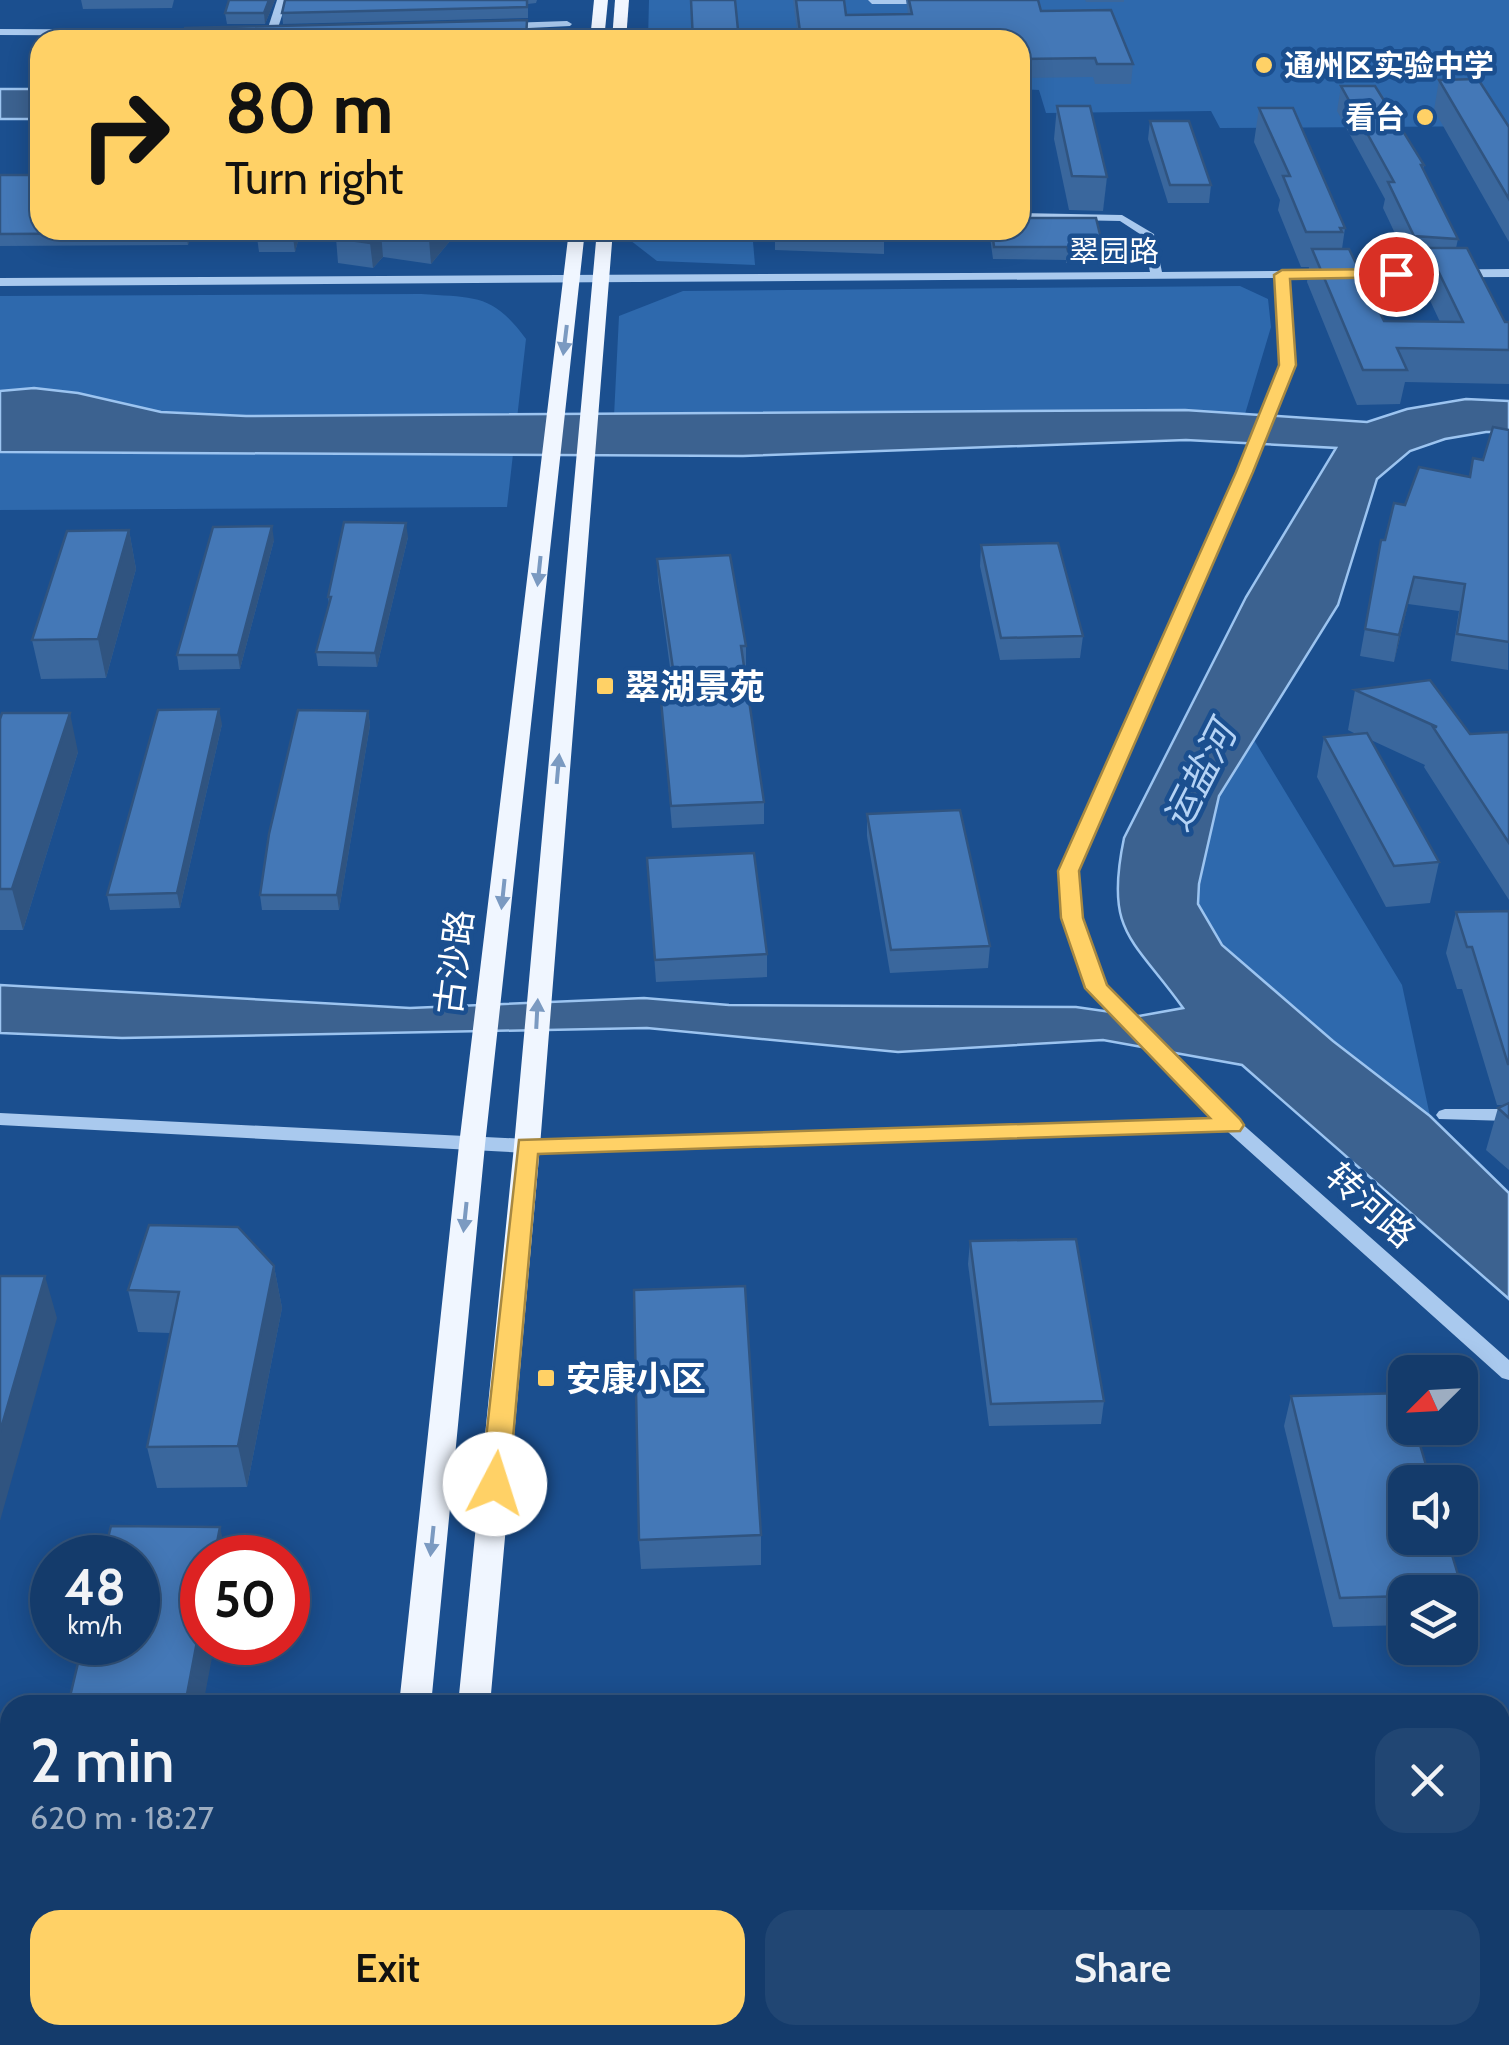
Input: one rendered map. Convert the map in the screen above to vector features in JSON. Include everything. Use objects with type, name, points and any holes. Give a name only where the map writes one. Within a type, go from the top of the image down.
[{"type":"main road","points":[[598,30],[601,0]]},
{"type":"main road","points":[[620,30],[622,0]]},
{"type":"main road","name":"古沙路","points":[[416,1695],[472,1145],[576,240]]},
{"type":"main road","points":[[475,1695],[535,1057],[539,970],[604,240]]},
{"type":"street","points":[[273,30],[282,0]]},
{"type":"street","points":[[872,1],[948,0]]},
{"type":"street","points":[[494,26],[567,24]]},
{"type":"street","points":[[0,32],[30,32]]},
{"type":"street","points":[[1030,216],[1122,218],[1148,234],[1156,275]]},
{"type":"street","name":"翠园路","points":[[0,282],[1509,272]]},
{"type":"street","name":"转河路","points":[[1282,275],[1288,365],[1245,472],[1068,871],[1072,918],[1096,988],[1190,1087],[1509,1372]]},
{"type":"street","points":[[1445,1115],[1509,1115]]},
{"type":"street","points":[[0,1119],[527,1146],[1232,1125]]},
{"type":"shaded area","name":"通州区实验中学","points":[[649,0],[1509,0],[1509,126],[1220,128],[1211,111],[1046,113],[1039,90],[1030,90],[1030,30],[648,30]]},
{"type":"shaded area","points":[[630,240],[753,240],[755,265],[657,261]]},
{"type":"shaded area","points":[[1240,286],[1268,299],[1271,327],[1245,414],[1185,410],[614,416],[619,316],[683,291]]},
{"type":"shaded area","points":[[421,294],[481,301],[503,313],[526,339],[507,507],[0,510],[0,296]]},
{"type":"shaded area","points":[[1254,740],[1402,985],[1430,1116],[1265,985],[1210,928],[1198,905],[1200,868],[1218,799]]},
{"type":"water","points":[[0,89],[30,89],[30,119],[0,119]]},
{"type":"water","name":"运盐河","points":[[34,388],[78,393],[161,412],[246,416],[1185,410],[1367,422],[1407,409],[1466,399],[1509,401],[1509,432],[1445,439],[1410,451],[1377,479],[1338,605],[1219,796],[1198,904],[1222,945],[1333,1041],[1430,1116],[1509,1193],[1509,1299],[1242,1065],[1103,1040],[898,1052],[647,1028],[122,1038],[0,1033],[0,985],[410,1008],[644,998],[729,1005],[1076,1007],[1139,1016],[1183,1008],[1137,948],[1121,915],[1118,895],[1124,838],[1246,597],[1336,448],[1186,440],[743,456],[0,452],[0,391]]},
{"type":"building","points":[[229,0],[269,0],[264,13],[225,13]]},
{"type":"building","points":[[285,0],[527,0],[527,7],[282,13]]},
{"type":"building","points":[[691,0],[735,0],[738,30],[692,30]]},
{"type":"building","points":[[796,0],[844,0],[846,15],[912,14],[909,0],[1038,0],[1041,11],[1111,10],[1133,64],[1097,64],[1095,58],[1030,59],[1030,30],[800,30]]},
{"type":"building","points":[[527,20],[526,30],[185,28]]},
{"type":"building","points":[[1478,79],[1509,127],[1509,199],[1439,80]]},
{"type":"building","points":[[1341,86],[1375,86],[1424,165],[1458,239],[1414,236],[1388,182],[1394,182]]},
{"type":"building","points":[[1057,106],[1090,106],[1107,177],[1072,176]]},
{"type":"building","points":[[1259,108],[1293,108],[1345,228],[1340,228],[1342,232],[1306,232],[1283,176],[1290,176]]},
{"type":"building","points":[[1150,121],[1189,121],[1211,185],[1170,185]]},
{"type":"building","points":[[0,175],[30,175],[30,234],[0,234]]},
{"type":"building","points":[[1030,218],[1096,218],[1104,251],[1068,251],[1067,247],[994,247],[993,240],[1030,240]]},
{"type":"building","points":[[1427,248],[1467,248],[1505,322],[1509,322],[1509,350],[1397,348],[1407,370],[1363,370],[1312,249],[1349,249],[1384,321],[1463,322]]},
{"type":"building","points":[[1493,427],[1509,430],[1509,642],[1457,634],[1465,584],[1414,577],[1399,635],[1365,629],[1381,540],[1385,540],[1394,503],[1405,505],[1419,467],[1470,477],[1473,458],[1483,460]]},
{"type":"building","points":[[344,522],[406,523],[375,653],[316,652],[331,597]]},
{"type":"building","points":[[272,526],[238,655],[177,655],[213,527]]},
{"type":"building","points":[[129,530],[98,639],[32,640],[67,531]]},
{"type":"building","points":[[1058,543],[1083,636],[1001,638],[981,545]]},
{"type":"building","points":[[730,555],[746,646],[741,646],[764,802],[671,806],[660,690],[676,689],[657,559]]},
{"type":"building","points":[[1430,680],[1470,734],[1509,732],[1509,843],[1433,727],[1437,727],[1355,690]]},
{"type":"building","points":[[219,709],[177,893],[107,895],[158,710]]},
{"type":"building","points":[[298,710],[368,711],[337,895],[260,895],[269,834]]},
{"type":"building","points":[[2,713],[70,713],[12,889],[0,889]]},
{"type":"building","points":[[1367,733],[1439,862],[1394,866],[1324,737]]},
{"type":"building","points":[[960,810],[990,946],[891,950],[867,814]]},
{"type":"building","points":[[754,853],[767,954],[655,960],[647,858]]},
{"type":"building","points":[[1509,911],[1508,1064],[1472,947],[1467,947],[1456,912]]},
{"type":"building","points":[[1509,1103],[1509,1118],[1498,1108]]},
{"type":"building","points":[[149,1225],[238,1227],[274,1266],[238,1446],[147,1447],[179,1292],[128,1290]]},
{"type":"building","points":[[1076,1239],[1104,1401],[991,1404],[970,1241]]},
{"type":"building","points":[[0,1276],[45,1276],[0,1432]]},
{"type":"building","points":[[745,1286],[761,1535],[639,1540],[634,1290]]},
{"type":"building","points":[[1388,1393],[1388,1445],[1420,1445],[1426,1465],[1388,1465],[1388,1555],[1452,1555],[1458,1575],[1388,1575],[1388,1597],[1340,1598],[1291,1396]]},
{"type":"building","points":[[111,1526],[220,1527],[218,1535],[180,1535],[180,1665],[193,1665],[187,1695],[70,1695],[78,1665],[160,1665],[160,1535],[109,1535]]},
{"type":"place","name":"通州区实验中学","points":[[1264,65]]},
{"type":"place","name":"看台","points":[[1425,117]]},
{"type":"place","name":"翠湖景苑","points":[[605,686]]},
{"type":"place","name":"安康小区","points":[[546,1378]]},
{"type":"route","points":[[495,1484],[527,1146],[1232,1125],[1190,1087],[1096,988],[1072,918],[1068,871],[1245,472],[1288,365],[1282,275],[1396,274]]}]
